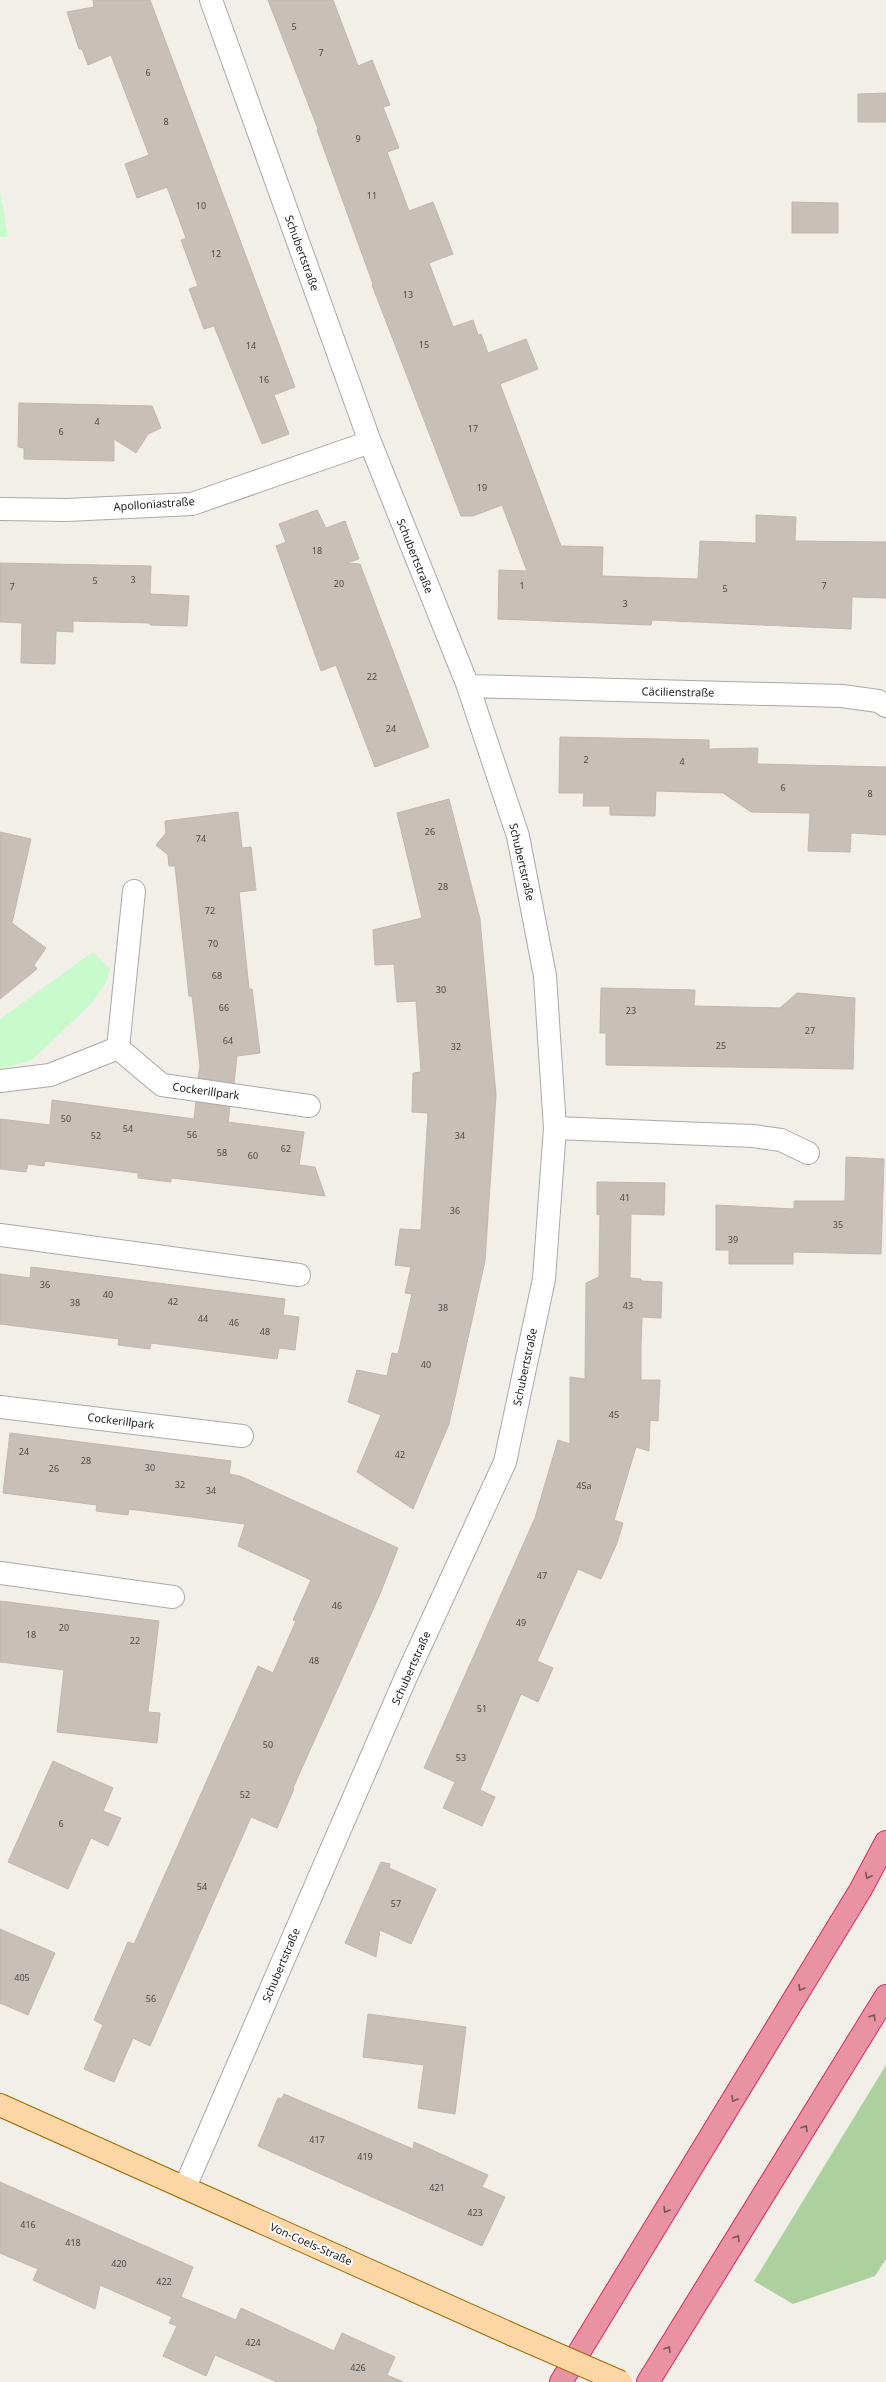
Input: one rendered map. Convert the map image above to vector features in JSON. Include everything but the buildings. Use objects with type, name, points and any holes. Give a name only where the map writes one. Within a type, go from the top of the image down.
[{"type":"highway","points":[[561,2382],[861,1890],[886,1842]]},
{"type":"highway","points":[[648,2382],[886,1996]]},
{"type":"main road","name":"Von-Coels-Straße","points":[[0,2105],[512,2335],[622,2382]]},
{"type":"street","name":"Schubertstraße","points":[[185,2187],[406,1677],[505,1462],[544,1279],[555,1128],[545,976],[518,836],[468,686],[370,442],[211,0]]},
{"type":"street","name":"Apolloniastraße","points":[[0,509],[67,510],[192,504],[370,442]]},
{"type":"street","name":"Cäcilienstraße","points":[[468,686],[842,696],[878,701],[886,706]]},
{"type":"street","points":[[0,1081],[50,1075],[118,1048],[134,891]]},
{"type":"street","name":"Cockerillpark","points":[[118,1048],[162,1085],[309,1106]]},
{"type":"street","points":[[555,1128],[752,1136],[781,1140],[808,1153]]},
{"type":"street","points":[[0,1235],[299,1275]]},
{"type":"street","name":"Cockerillpark","points":[[0,1407],[242,1436]]},
{"type":"street","points":[[0,1573],[173,1597]]},
{"type":"green space","points":[[0,190],[8,237],[0,237]]},
{"type":"green space","points":[[93,952],[110,969],[106,983],[91,1004],[32,1060],[0,1069],[0,1019]]},
{"type":"green space","points":[[886,2065],[886,2259],[875,2276],[793,2304],[754,2281]]}]
